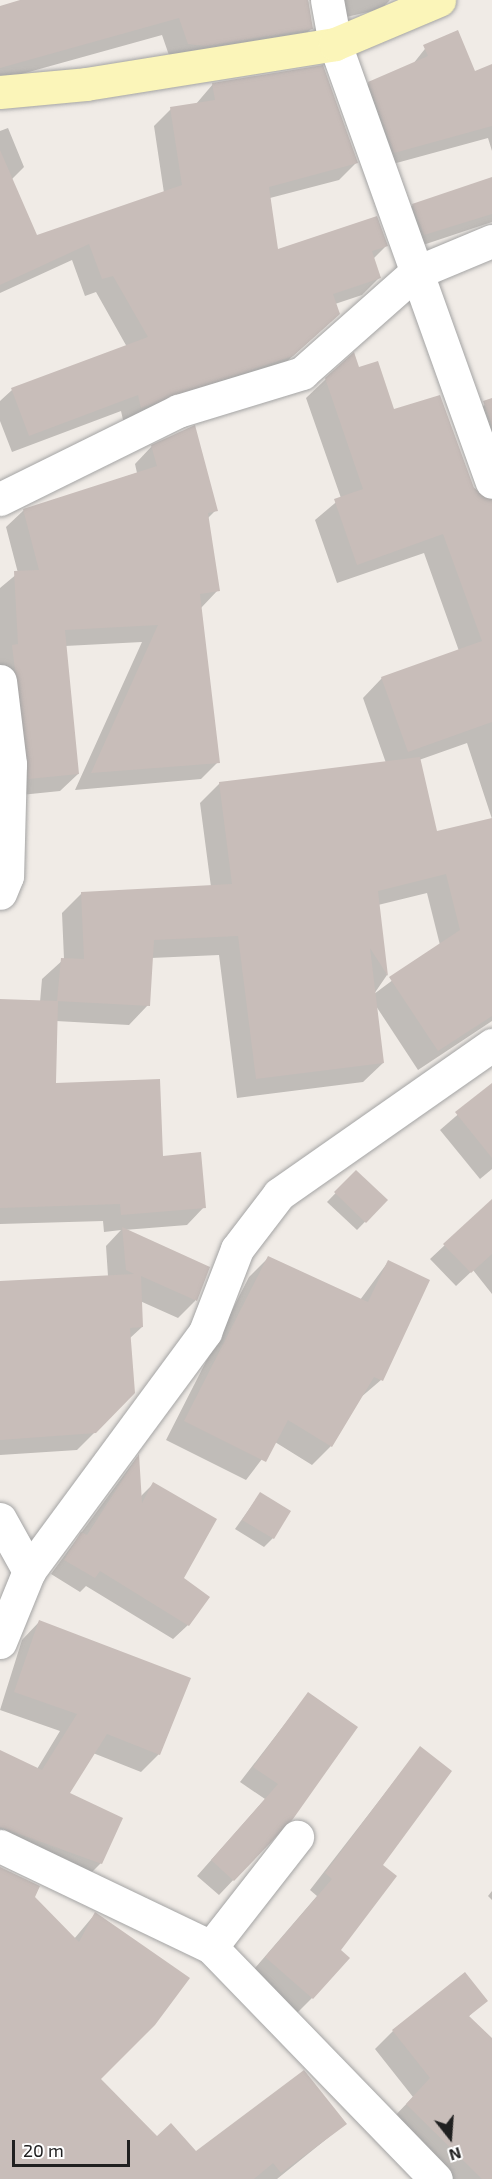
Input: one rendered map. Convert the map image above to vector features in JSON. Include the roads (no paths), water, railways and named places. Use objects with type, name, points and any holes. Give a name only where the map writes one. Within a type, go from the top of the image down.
[{"type":"street","points":[[327,0],[335,44],[415,273],[492,482]]},
{"type":"street","points":[[0,92],[86,84],[335,44],[439,0]]},
{"type":"street","points":[[0,498],[178,411],[302,373],[415,273],[492,241]]},
{"type":"street","points":[[0,681],[10,764],[8,876],[0,893]]},
{"type":"street","points":[[0,1642],[29,1571],[205,1332],[237,1249],[279,1194],[492,1045]]},
{"type":"street","points":[[0,1519],[29,1571]]},
{"type":"street","points":[[211,1947],[297,1837]]},
{"type":"street","points":[[0,1846],[211,1947],[436,2179]]}]
